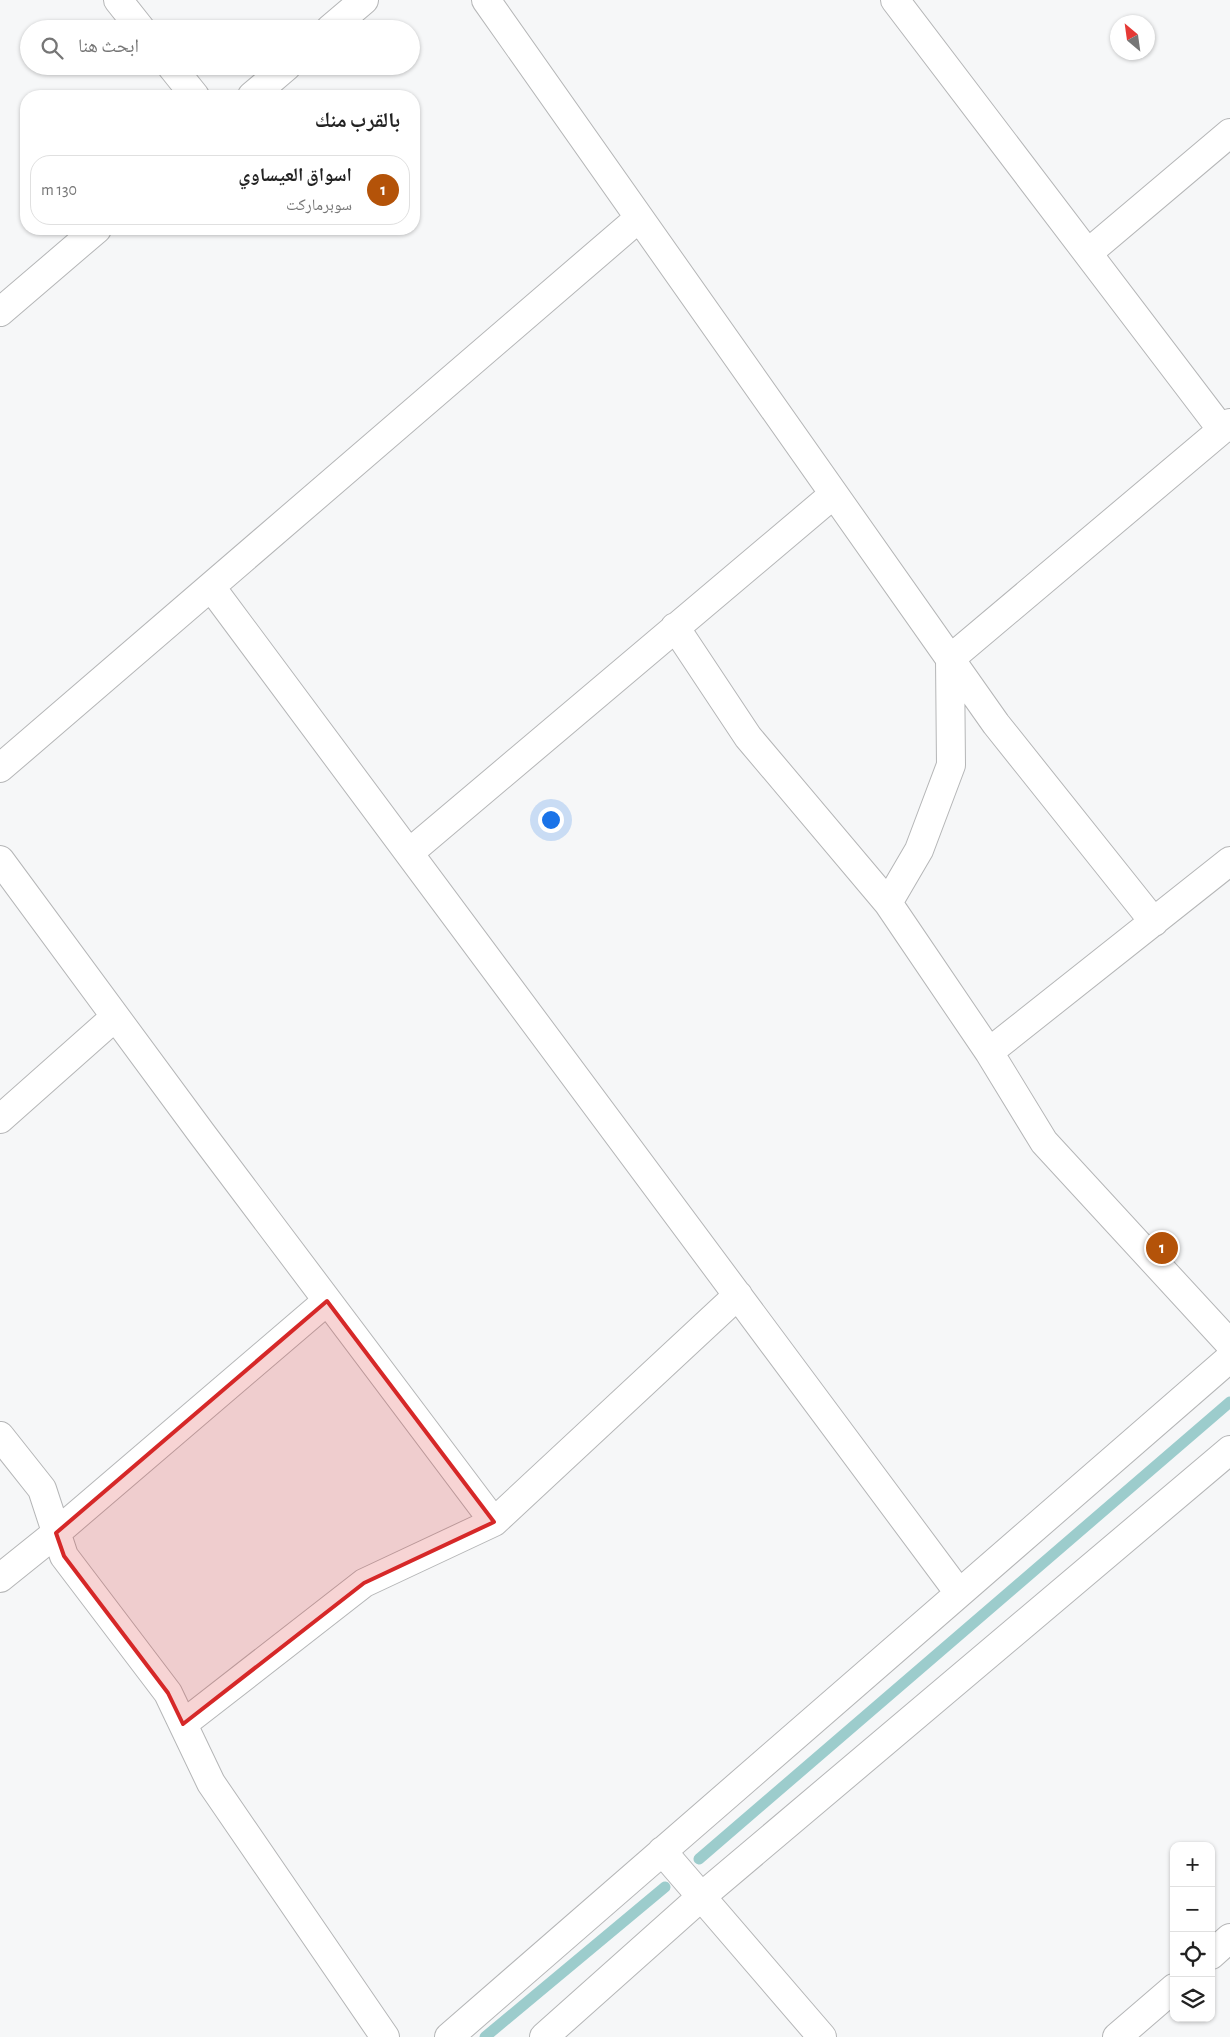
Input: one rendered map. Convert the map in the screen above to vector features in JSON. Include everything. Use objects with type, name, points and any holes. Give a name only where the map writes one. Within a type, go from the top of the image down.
[{"type":"street","points":[[118,0],[134,20]]},
{"type":"street","points":[[341,20],[364,0]]},
{"type":"street","points":[[486,0],[996,724],[1154,922]]},
{"type":"street","points":[[896,0],[1088,253],[1226,426],[950,658]]},
{"type":"street","points":[[178,75],[190,90]]},
{"type":"street","points":[[259,90],[276,75]]},
{"type":"street","points":[[1088,253],[1230,133]]},
{"type":"street","points":[[0,768],[639,218]]},
{"type":"street","points":[[0,312],[90,235]]},
{"type":"street","points":[[409,853],[834,494]]},
{"type":"street","points":[[211,587],[959,1593]]},
{"type":"street","points":[[675,627],[748,737],[888,903],[989,1052],[1044,1142],[1230,1344]]},
{"type":"street","points":[[888,903],[920,850],[951,765],[950,658]]},
{"type":"street","points":[[0,860],[115,1017],[494,1522]]},
{"type":"street","points":[[989,1052],[1230,861]]},
{"type":"street","points":[[0,1119],[115,1017]]},
{"type":"street","points":[[183,1724],[364,1582],[494,1522],[738,1295]]},
{"type":"street","points":[[0,1578],[56,1533],[327,1301]]},
{"type":"street","points":[[449,2037],[1230,1358]]},
{"type":"street","points":[[0,1436],[42,1489],[64,1556],[168,1693],[211,1783],[385,2037]]},
{"type":"street","points":[[544,2037],[701,1897],[1230,1450]]},
{"type":"street","points":[[662,1851],[822,2037]]},
{"type":"street","points":[[1215,1951],[1230,1938]]},
{"type":"street","points":[[1117,2037],[1170,1991]]},
{"type":"highlighted area","points":[[327,1301],[494,1522],[364,1583],[183,1724],[168,1693],[64,1556],[56,1533]]},
{"type":"waterway","points":[[699,1859],[1230,1402]]},
{"type":"waterway","points":[[485,2037],[665,1887]]},
{"type":"place","name":"اسواق العيساوي","points":[[1162,1248]]}]
